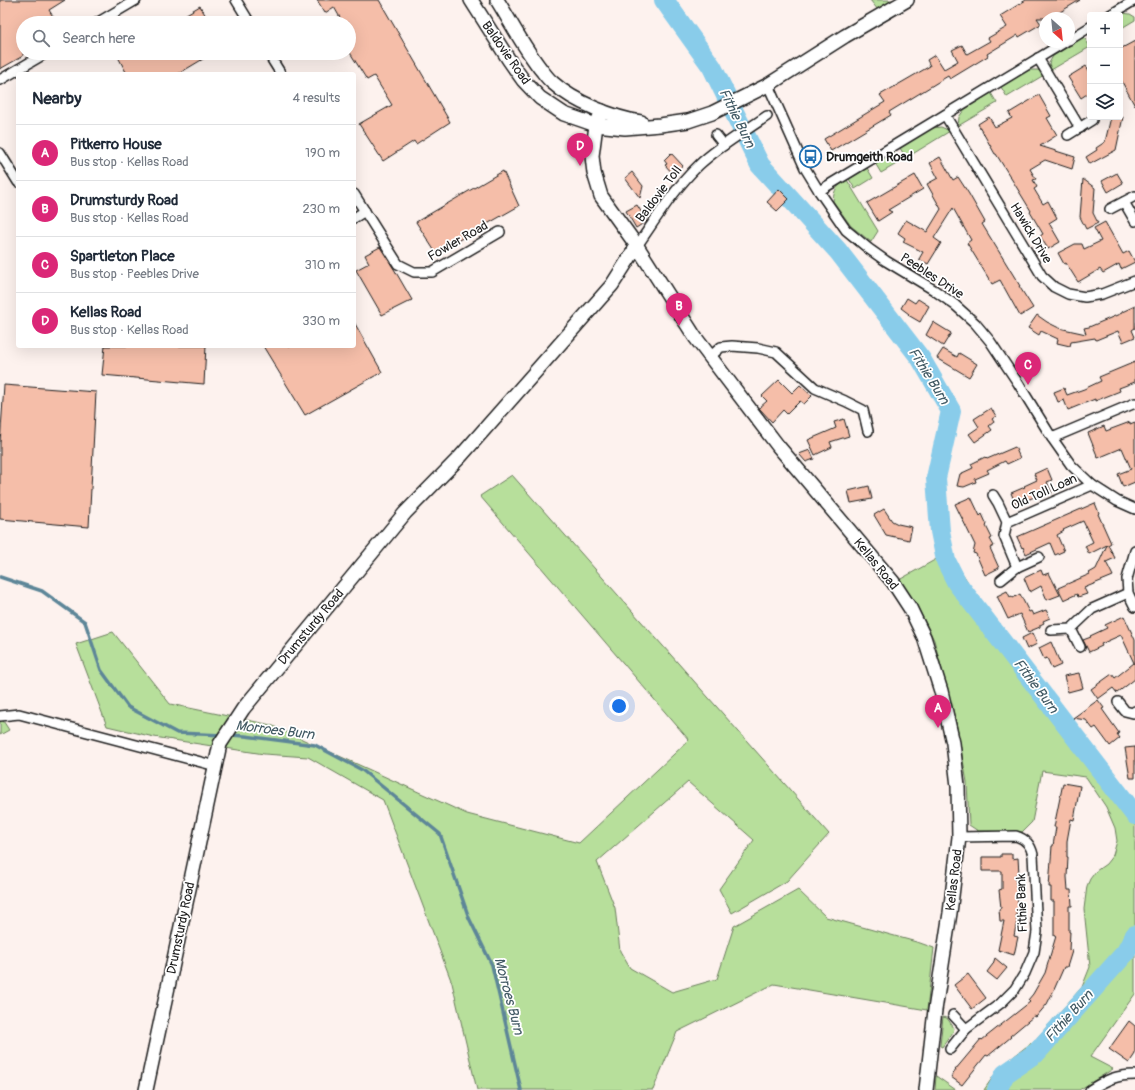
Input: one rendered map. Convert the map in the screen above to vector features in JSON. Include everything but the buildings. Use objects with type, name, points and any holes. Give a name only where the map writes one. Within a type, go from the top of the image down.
[{"type":"main road","name":"Baldovie Road","points":[[471,0],[522,80],[540,98],[564,114],[596,125],[625,128],[660,126]]},
{"type":"main road","name":"Baldovie Road","points":[[497,0],[528,52],[553,83],[586,105],[632,121],[660,126]]},
{"type":"main road","points":[[660,126],[688,121],[712,113],[768,85],[845,36],[907,0]]},
{"type":"main road","name":"Kellas Road","points":[[602,110],[596,125],[592,156],[594,173],[601,196],[637,246],[694,337],[778,446],[893,582],[910,608],[926,644],[941,691],[953,743],[958,786],[959,837],[950,913],[935,1010],[926,1090]]},
{"type":"main road","name":"Drumsturdy Road","points":[[146,1090],[216,766],[222,742],[230,728],[243,709],[405,513],[460,457],[612,285],[637,246]]},
{"type":"street","points":[[109,16],[136,0]]},
{"type":"street","points":[[236,0],[246,16]]},
{"type":"street","points":[[1116,12],[1134,3]]},
{"type":"street","points":[[1075,36],[1087,29]]},
{"type":"street","points":[[768,85],[805,168],[819,192],[1055,48]]},
{"type":"street","points":[[1038,58],[1080,128]]},
{"type":"street","points":[[0,80],[34,60]]},
{"type":"street","points":[[272,60],[280,72]]},
{"type":"street","name":"Hawick Drive","points":[[945,115],[1042,276],[1054,287],[1068,294],[1085,298],[1102,294],[1135,280]]},
{"type":"street","name":"Baldovie Toll","points":[[637,246],[680,185],[700,164],[724,145],[763,119]]},
{"type":"street","points":[[1068,135],[1092,120]]},
{"type":"street","points":[[716,135],[724,145]]},
{"type":"street","points":[[0,153],[16,179]]},
{"type":"street","name":"Peebles Drive","points":[[819,192],[846,230],[886,261],[934,290],[955,305],[974,323],[990,341],[1071,465],[1092,485],[1117,501],[1135,509]]},
{"type":"street","points":[[1110,209],[1135,196]]},
{"type":"street","name":"Fowler Road","points":[[356,197],[398,264],[414,272],[432,272],[500,232]]},
{"type":"street","points":[[1124,202],[1135,221]]},
{"type":"street","points":[[356,217],[365,211]]},
{"type":"street","points":[[710,357],[721,348],[732,346],[758,348],[776,352],[815,388],[863,410],[868,431]]},
{"type":"street","points":[[1052,438],[1135,403]]},
{"type":"street","name":"Old Toll Loan","points":[[1007,522],[1092,485]]},
{"type":"street","name":"Old Toll Loan","points":[[993,495],[1007,522],[1004,536],[1018,567]]},
{"type":"street","points":[[1135,551],[1127,579],[1128,593],[1135,608]]},
{"type":"street","points":[[1001,580],[1018,567],[1039,557]]},
{"type":"street","points":[[1051,630],[1071,629],[1092,609],[1128,593]]},
{"type":"street","points":[[1071,629],[1080,647]]},
{"type":"street","points":[[1118,702],[1125,711],[1133,713],[1135,711]]},
{"type":"street","points":[[0,716],[19,714],[216,766]]},
{"type":"street","name":"Fithie Bank","points":[[950,1049],[966,1029],[1001,1003],[1015,989],[1025,973],[1034,952],[1037,932],[1033,855],[1032,849],[1028,842],[1023,838],[1016,836],[959,837]]},
{"type":"street","points":[[953,1015],[966,1029]]},
{"type":"street","points":[[1090,1090],[1104,1081],[1124,1075],[1135,1075]]},
{"type":"green space","points":[[870,0],[907,0],[882,15]]},
{"type":"green space","points":[[1123,13],[1130,14],[1135,17],[1135,20],[1123,27]]},
{"type":"green space","points":[[1084,37],[1087,42],[1087,49],[1051,70],[1049,63],[1053,56],[1066,48],[1075,48],[1075,43]]},
{"type":"green space","points":[[1028,70],[1038,70],[1044,75],[1007,97],[1001,87]]},
{"type":"green space","points":[[991,93],[997,103],[958,126],[959,117],[964,110]]},
{"type":"green space","points":[[941,127],[950,131],[906,158],[900,148],[932,128]]},
{"type":"green space","points":[[894,152],[900,162],[881,173],[875,163]]},
{"type":"green space","points":[[867,168],[873,178],[855,189],[849,179]]},
{"type":"green space","points":[[847,180],[878,231],[871,242],[851,226],[833,201],[837,188]]},
{"type":"green space","points":[[512,475],[829,834],[787,881],[732,913],[719,889],[754,840],[688,782],[597,862],[615,908],[620,951],[630,968],[672,992],[717,979],[734,926],[798,890],[826,917],[934,948],[927,1010],[774,984],[677,1032],[653,1090],[477,1090],[452,983],[383,800],[308,757],[264,754],[154,737],[107,726],[76,644],[113,632],[170,704],[271,725],[467,814],[579,843],[689,740],[480,496]]},
{"type":"green space","points":[[949,552],[995,625],[1135,805],[1135,994],[1090,1057],[1113,1069],[1079,1090],[984,1090],[999,1068],[1036,1039],[1082,987],[1090,967],[1084,909],[1087,886],[1096,871],[1106,864],[1113,855],[1117,841],[1115,828],[1106,807],[1086,777],[1042,771],[1032,822],[1022,832],[978,831],[969,825],[967,782],[956,722],[934,640],[916,604],[899,580]]},
{"type":"green space","points":[[0,716],[9,730],[0,735]]},
{"type":"green space","points":[[943,1017],[947,1018],[954,1028],[953,1032],[942,1047],[940,1046]]},
{"type":"green space","points":[[936,1076],[956,1090],[935,1090]]},
{"type":"waterway","name":"Fithie Burn","points":[[664,0],[712,67],[760,165],[838,251],[921,359],[951,411],[936,478],[940,531],[946,561],[957,583],[1135,815]]},
{"type":"waterway","name":"Morroes Burn","points":[[0,577],[42,591],[85,622],[101,670],[128,707],[177,733],[223,735]]},
{"type":"waterway","name":"Morroes Burn","points":[[229,735],[315,745],[362,770],[440,834],[469,918],[492,965],[521,1090]]},
{"type":"waterway","name":"Fithie Burn","points":[[997,1090],[1005,1074],[1037,1052],[1126,952],[1135,935]]},
{"type":"place","name":"Drumgeith Road","points":[[810,157]]},
{"type":"place","name":"Kellas Road","points":[[580,166]]},
{"type":"place","name":"Drumsturdy Road","points":[[679,326]]},
{"type":"place","name":"Spartleton Place","points":[[1028,385]]},
{"type":"place","name":"Pitkerro House","points":[[938,728]]}]
